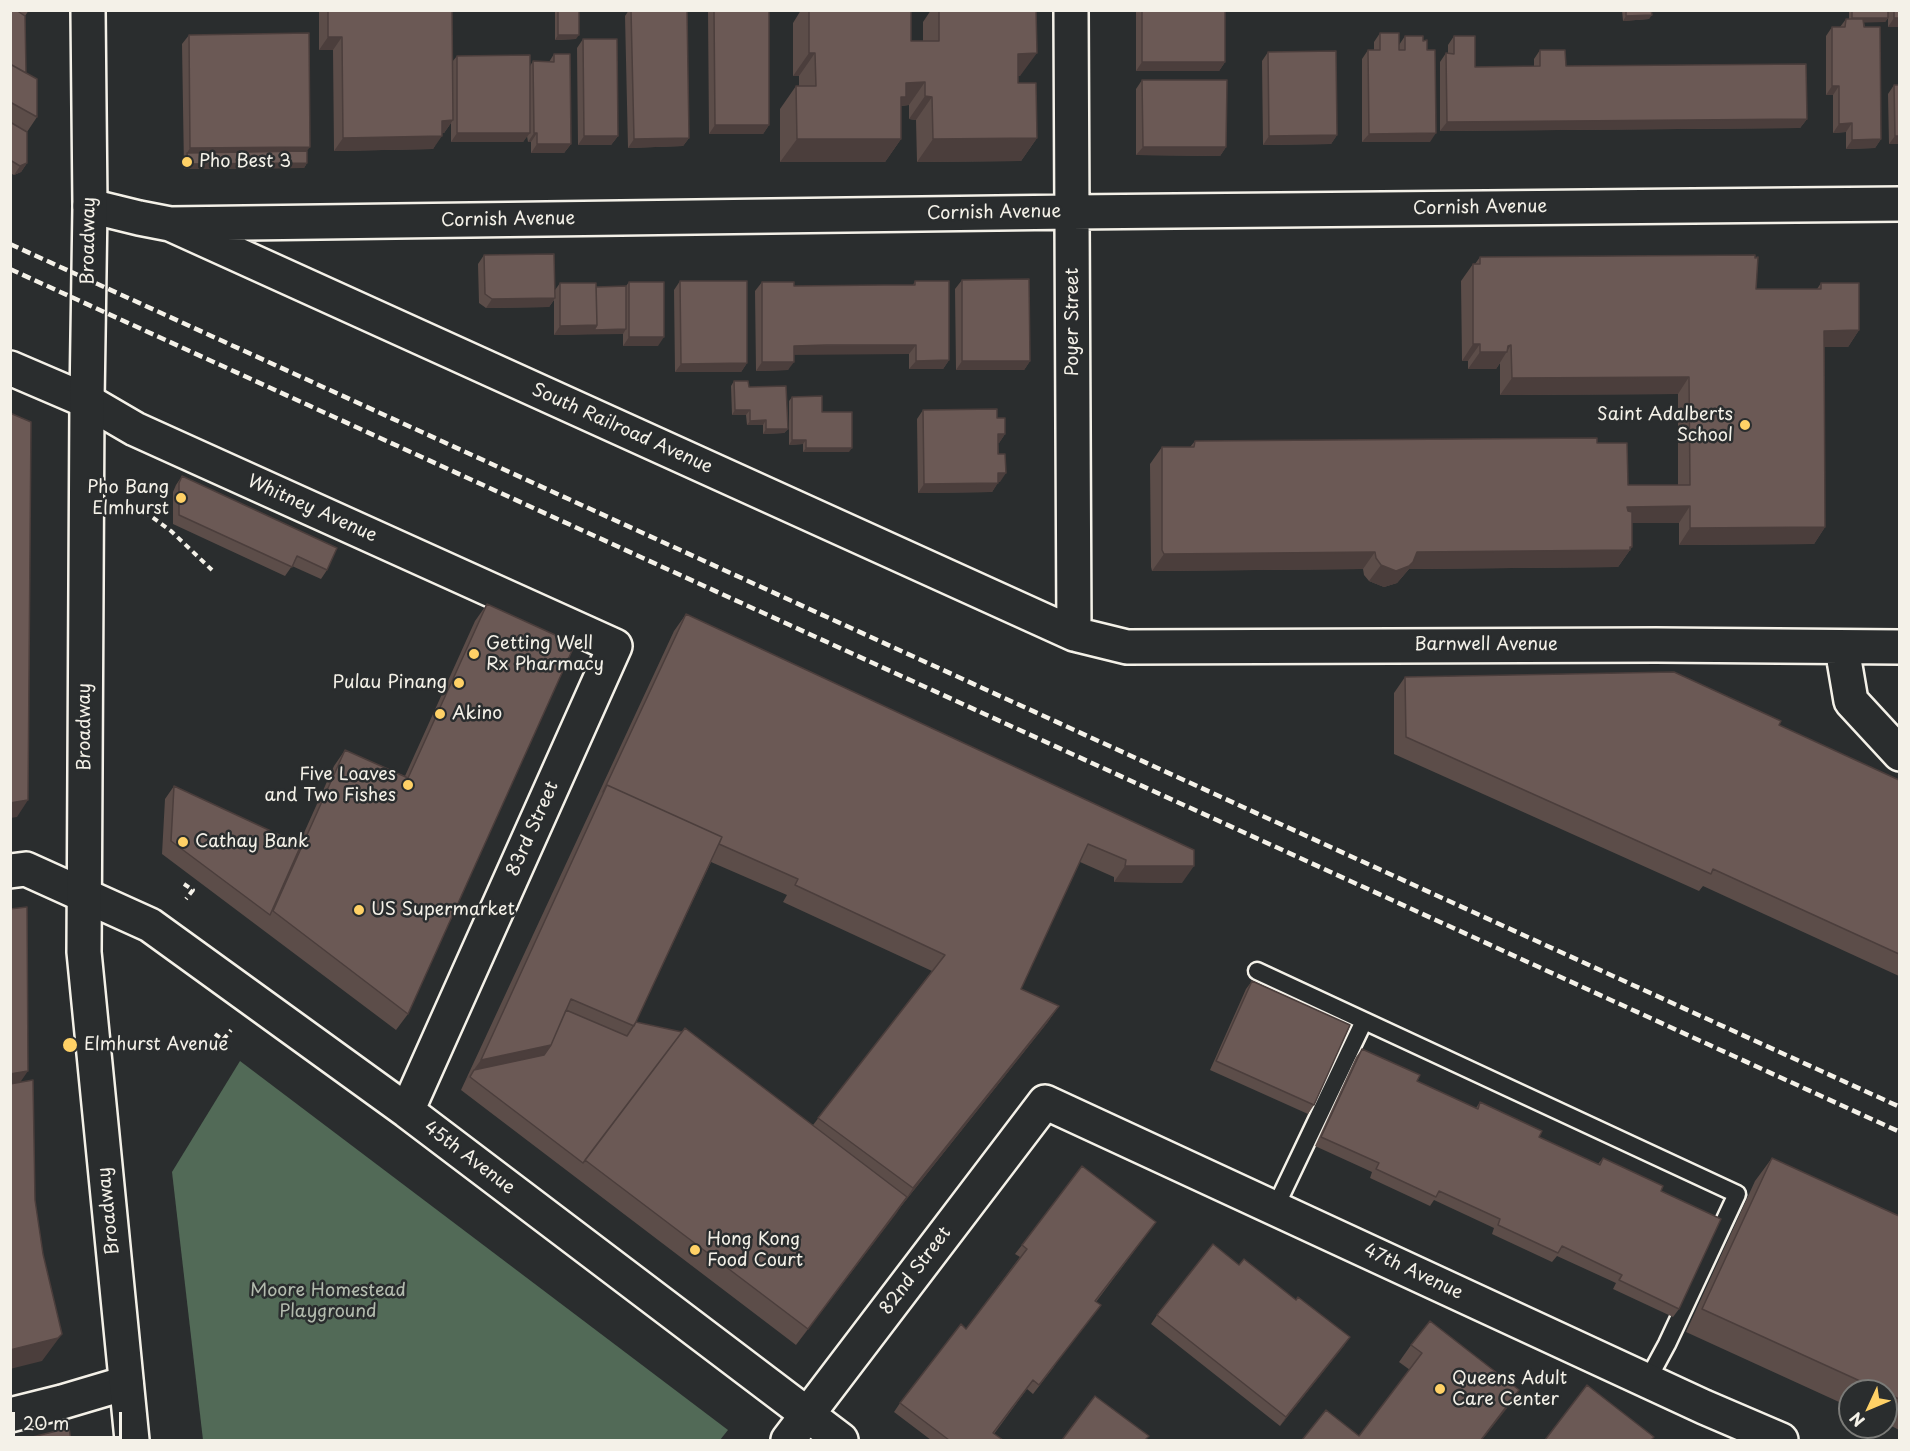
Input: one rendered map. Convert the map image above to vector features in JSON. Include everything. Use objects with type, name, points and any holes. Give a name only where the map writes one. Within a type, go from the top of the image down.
[{"type":"street","name":"Broadway","points":[[88,10],[90,206],[84,952],[132,1440]]},
{"type":"street","name":"Poyer Street","points":[[1071,10],[1074,634]]},
{"type":"street","name":"Cornish Avenue","points":[[90,206],[170,224],[1899,204]]},
{"type":"street","name":"South Railroad Avenue","points":[[170,224],[1074,634]]},
{"type":"street","name":"Whitney Avenue","points":[[10,368],[87,401],[135,429],[615,646]]},
{"type":"street","name":"Barnwell Avenue","points":[[1074,634],[1127,647],[1656,645],[1899,647]]},
{"type":"street","name":"83rd Street","points":[[407,1111],[615,646]]},
{"type":"street","points":[[1842,648],[1851,701],[1899,754]]},
{"type":"street","points":[[10,871],[26,869],[85,894]]},
{"type":"street","name":"45th Avenue","points":[[85,894],[150,924],[407,1111],[841,1440]]},
{"type":"street","name":"47th Avenue","points":[[1045,1102],[1647,1381],[1781,1440]]},
{"type":"street","name":"82nd Street","points":[[788,1440],[1045,1102]]},
{"type":"street","points":[[10,1415],[126,1383]]},
{"type":"lane","points":[[1257,972],[1737,1194],[1667,1344],[1647,1381]]},
{"type":"lane","points":[[1275,1208],[1364,1021]]},
{"type":"path","points":[[136,505],[171,531],[212,570]]},
{"type":"path","points":[[184,884],[193,890],[186,899]]},
{"type":"path","points":[[215,1034],[223,1040],[231,1030]]},
{"type":"green space","name":"Moore Homestead Playground","points":[[240,1061],[728,1430],[720,1440],[203,1440],[172,1172]]},
{"type":"building","points":[[10,10],[16,10],[25,16],[26,73],[10,64]]},
{"type":"building","points":[[328,10],[452,10],[453,120],[442,121],[442,136],[343,138],[342,37],[328,37]]},
{"type":"building","points":[[558,10],[579,10],[579,35],[558,35]]},
{"type":"building","points":[[631,10],[687,10],[689,138],[634,139]]},
{"type":"building","points":[[714,10],[769,10],[769,125],[715,125]]},
{"type":"building","points":[[809,10],[911,10],[911,41],[939,41],[939,10],[1036,10],[1037,53],[1018,54],[1018,83],[1036,83],[1037,138],[933,139],[932,97],[925,96],[925,82],[906,83],[906,97],[901,97],[901,139],[797,139],[796,86],[816,86],[815,53],[809,53]]},
{"type":"building","points":[[1142,10],[1225,10],[1225,62],[1142,62]]},
{"type":"building","points":[[1626,10],[1651,10],[1652,15],[1626,16]]},
{"type":"building","points":[[1852,10],[1888,10],[1888,18],[1852,18]]},
{"type":"building","points":[[1894,10],[1899,10],[1899,18],[1894,18]]},
{"type":"building","points":[[1846,19],[1863,19],[1864,27],[1880,27],[1881,139],[1852,140],[1852,123],[1839,124],[1839,86],[1832,86],[1832,27],[1845,27]]},
{"type":"building","points":[[309,33],[310,147],[190,148],[189,35]]},
{"type":"building","points":[[1380,33],[1399,33],[1399,50],[1405,50],[1405,36],[1423,36],[1423,41],[1427,40],[1427,50],[1435,50],[1436,133],[1369,134],[1368,50],[1380,50]]},
{"type":"building","points":[[1454,36],[1475,36],[1475,67],[1540,66],[1540,50],[1565,50],[1566,66],[1806,64],[1807,119],[1447,122],[1446,53],[1454,54]]},
{"type":"building","points":[[583,39],[617,39],[618,136],[584,136]]},
{"type":"building","points":[[1336,51],[1337,135],[1269,136],[1268,52]]},
{"type":"building","points":[[554,54],[570,54],[571,144],[537,144],[537,133],[534,133],[533,61],[554,62]]},
{"type":"building","points":[[530,55],[530,133],[457,133],[457,56]]},
{"type":"building","points":[[10,64],[37,79],[37,117],[10,102]]},
{"type":"building","points":[[1142,80],[1227,80],[1226,147],[1143,147]]},
{"type":"building","points":[[1894,85],[1899,85],[1899,136],[1895,136]]},
{"type":"building","points":[[10,122],[27,132],[27,163],[20,166],[10,160]]},
{"type":"building","points":[[307,151],[307,163],[188,164],[187,153]]},
{"type":"building","points":[[554,254],[555,298],[492,299],[485,294],[484,255]]},
{"type":"building","name":"Saint Adalberts School","points":[[1755,255],[1755,258],[1758,257],[1756,289],[1821,289],[1821,283],[1859,283],[1859,330],[1824,331],[1825,527],[1690,528],[1690,506],[1627,507],[1628,511],[1632,512],[1632,547],[1630,550],[1417,552],[1409,566],[1396,571],[1381,565],[1375,552],[1164,554],[1162,550],[1162,447],[1194,447],[1195,441],[1597,438],[1597,443],[1627,443],[1628,485],[1690,485],[1689,377],[1512,378],[1511,345],[1508,346],[1507,352],[1480,352],[1480,344],[1473,344],[1473,264],[1480,264],[1480,257]]},
{"type":"building","points":[[1029,279],[1030,361],[962,361],[962,280]]},
{"type":"building","points":[[680,281],[747,281],[747,363],[681,364]]},
{"type":"building","points":[[915,281],[949,281],[949,360],[916,361],[916,345],[826,345],[794,346],[794,362],[762,362],[762,282],[794,282],[794,286],[915,285]]},
{"type":"building","points":[[629,282],[664,282],[664,337],[629,337]]},
{"type":"building","points":[[560,283],[596,283],[597,325],[560,326]]},
{"type":"building","points":[[626,286],[626,329],[594,330],[597,325],[596,287]]},
{"type":"building","points":[[734,381],[748,381],[749,387],[786,386],[788,429],[766,429],[766,420],[750,421],[750,410],[735,410]]},
{"type":"building","points":[[822,396],[822,412],[852,412],[852,448],[806,448],[806,440],[792,440],[792,397]]},
{"type":"building","points":[[997,409],[997,418],[1005,418],[1005,434],[998,434],[998,454],[1005,454],[1006,473],[998,473],[998,483],[924,484],[923,410]]},
{"type":"building","points":[[10,413],[31,422],[28,800],[10,803]]},
{"type":"building","points":[[182,476],[337,548],[327,570],[297,556],[292,567],[179,515],[179,483]]},
{"type":"building","points":[[487,604],[575,644],[408,1014],[273,911],[345,750],[408,778]]},
{"type":"building","points":[[686,614],[1194,850],[1194,866],[1125,866],[1126,860],[1088,844],[1021,989],[1059,1006],[913,1188],[818,1118],[945,955],[795,885],[798,879],[719,844],[722,837],[607,785],[603,792]]},
{"type":"building","points":[[1674,672],[1781,721],[1779,725],[1899,780],[1899,954],[1713,869],[1711,874],[1406,737],[1405,677]]},
{"type":"building","points":[[607,785],[722,837],[634,1026],[571,999],[551,1045],[481,1060]]},
{"type":"building","points":[[174,786],[301,845],[270,915],[171,841]]},
{"type":"building","points":[[27,907],[28,1071],[10,1074],[10,909]]},
{"type":"building","points":[[1252,981],[1350,1025],[1314,1105],[1216,1061]]},
{"type":"building","points":[[566,1010],[627,1036],[636,1022],[682,1032],[583,1163],[470,1077],[474,1070],[544,1055],[551,1045]]},
{"type":"building","points":[[685,1028],[907,1197],[808,1329],[585,1160]]},
{"type":"building","points":[[1362,1049],[1420,1075],[1417,1081],[1478,1109],[1480,1102],[1542,1131],[1539,1137],[1600,1165],[1603,1158],[1663,1186],[1661,1191],[1721,1219],[1679,1309],[1619,1280],[1622,1275],[1562,1246],[1558,1253],[1498,1225],[1500,1219],[1439,1191],[1436,1197],[1376,1169],[1379,1163],[1321,1137]]},
{"type":"building","points":[[33,1080],[35,1200],[43,1254],[62,1334],[58,1338],[10,1350],[10,1084]]},
{"type":"building","points":[[1772,1158],[1899,1216],[1899,1399],[1898,1379],[1856,1379],[1702,1309]]},
{"type":"building","points":[[1082,1166],[1156,1222],[1095,1301],[1101,1305],[1039,1385],[1033,1380],[993,1433],[1003,1440],[949,1440],[900,1403],[961,1324],[966,1329],[1027,1249],[1022,1245]]},
{"type":"building","points":[[1213,1244],[1239,1265],[1244,1259],[1296,1300],[1298,1297],[1350,1337],[1286,1417],[1157,1315]]},
{"type":"building","name":"Queens Adult Care Center","points":[[1430,1321],[1519,1390],[1481,1440],[1302,1440],[1326,1410],[1359,1436],[1422,1353],[1411,1345]]},
{"type":"building","points":[[1587,1385],[1654,1437],[1652,1439],[1654,1440],[1545,1440]]},
{"type":"building","points":[[1095,1396],[1149,1436],[1145,1440],[1062,1440]]},
{"type":"building","points":[[69,1428],[71,1440],[20,1440]]},
{"type":"railway","points":[[10,244],[1900,1107]]},
{"type":"railway","points":[[10,269],[1900,1132]]},
{"type":"place","name":"Pho Best 3","points":[[187,162]]},
{"type":"place","name":"Saint Adalberts School","points":[[1745,425]]},
{"type":"place","name":"Pho Bang Elmhurst","points":[[181,498]]},
{"type":"place","name":"Getting Well Rx Pharmacy","points":[[474,654]]},
{"type":"place","name":"Pulau Pinang","points":[[459,683]]},
{"type":"place","name":"Akino","points":[[440,714]]},
{"type":"place","name":"Five Loaves and Two Fishes","points":[[408,785]]},
{"type":"place","name":"Cathay Bank","points":[[183,842]]},
{"type":"place","name":"US Supermarket","points":[[359,910]]},
{"type":"place","name":"Elmhurst Avenue","points":[[70,1045]]},
{"type":"place","name":"Hong Kong Food Court","points":[[695,1250]]},
{"type":"place","name":"Queens Adult Care Center","points":[[1440,1389]]}]
